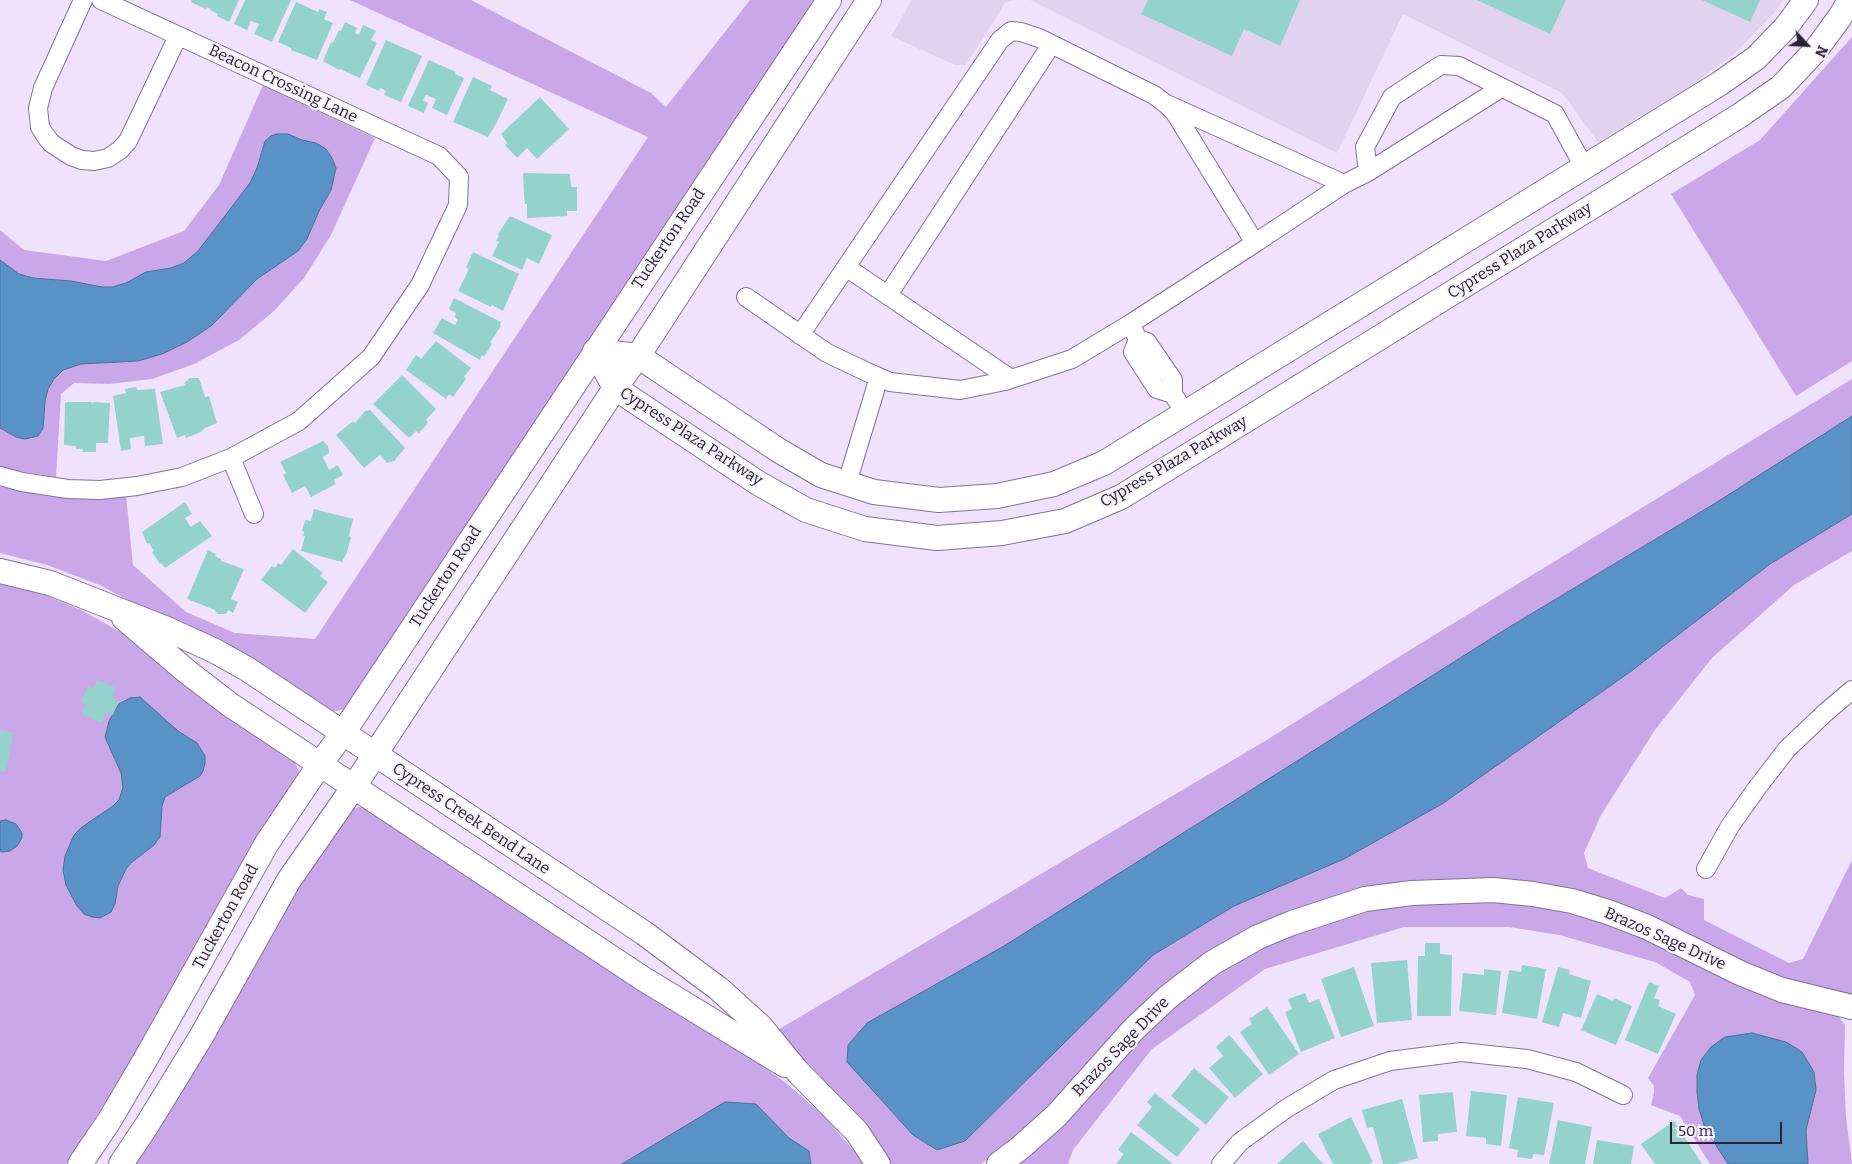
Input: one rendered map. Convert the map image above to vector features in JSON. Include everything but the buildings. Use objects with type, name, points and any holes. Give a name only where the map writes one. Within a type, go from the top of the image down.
[{"type":"street","points":[[83,0],[43,88],[38,108],[40,127],[45,135],[51,143],[71,156],[82,160],[94,160],[108,158],[120,150],[128,141],[178,36]]},
{"type":"street","name":"Beacon Crossing Lane","points":[[101,0],[439,156],[459,177],[458,205],[420,285],[371,357],[299,421],[231,458]]},
{"type":"street","name":"Tuckerton Road","points":[[80,1164],[145,1060],[267,843],[343,732],[829,0]]},
{"type":"street","points":[[595,351],[638,356],[778,450],[821,475],[874,492],[939,500],[997,496],[1054,484],[1104,463],[1179,403],[1584,167],[1719,84],[1756,58],[1786,27],[1806,0]]},
{"type":"street","name":"Cypress Plaza Parkway","points":[[595,351],[615,388],[758,482],[806,510],[865,529],[938,538],[1002,534],[1065,521],[1121,497],[1739,116],[1781,87],[1815,51],[1850,0]]},
{"type":"street","points":[[121,1164],[201,1037],[288,880],[353,788],[615,388],[638,356],[865,1]]},
{"type":"street","points":[[800,335],[1000,40],[1011,31],[1021,32],[1051,45],[1154,96],[1166,104],[1344,184]]},
{"type":"street","points":[[888,295],[1051,45]]},
{"type":"street","points":[[1368,172],[1365,147],[1392,97],[1442,66],[1459,66],[1555,114],[1584,167],[1606,198]]},
{"type":"street","points":[[746,297],[827,353],[890,382],[960,390],[1010,379],[1072,358],[1134,332],[1255,243],[1344,184],[1368,172],[1501,88]]},
{"type":"street","points":[[1166,104],[1175,113],[1255,243]]},
{"type":"street","points":[[846,267],[1010,379]]},
{"type":"street","points":[[1134,332],[1147,342],[1173,380],[1179,403],[1205,445]]},
{"type":"street","points":[[833,519],[847,483],[879,377]]},
{"type":"street","points":[[0,476],[22,482],[68,489],[100,490],[137,486],[182,477],[231,458],[254,514]]},
{"type":"street","name":"Cypress Creek Bend Lane","points":[[0,572],[50,583],[168,629],[247,669],[644,933],[719,989],[761,1026],[798,1072],[858,1132],[878,1164]]},
{"type":"street","name":"Cypress Creek Bend Lane","points":[[113,608],[154,645],[221,698],[353,788],[642,978],[798,1072]]},
{"type":"street","points":[[1706,869],[1730,826],[1756,788],[1787,749],[1852,690]]},
{"type":"street","name":"Brazos Sage Drive","points":[[999,1164],[1056,1116],[1141,1022],[1168,997],[1212,963],[1258,937],[1292,923],[1365,899],[1412,893],[1493,890],[1533,894],[1572,901],[1647,927],[1740,973],[1782,990],[1852,1007]]},
{"type":"street","points":[[1221,1164],[1240,1142],[1287,1108],[1334,1080],[1390,1061],[1461,1052],[1527,1059],[1576,1072],[1623,1094]]},
{"type":"shaded area","points":[[350,0],[471,0],[651,93],[666,107],[750,0],[813,0],[810,8],[350,702],[345,709],[331,712],[100,585],[47,565],[0,553],[0,486],[47,494],[126,495],[133,565],[186,612],[235,633],[315,639],[648,137]]},
{"type":"shaded area","points":[[912,0],[1013,0],[1005,3],[966,65],[955,65],[891,36]]},
{"type":"shaded area","points":[[1030,0],[1783,0],[1775,12],[1734,54],[1692,85],[1598,142],[1562,93],[1403,14],[1337,153]]},
{"type":"shaded area","points":[[1852,37],[1852,361],[1796,396],[1671,194],[1760,140]]},
{"type":"shaded area","points":[[263,85],[375,138],[331,235],[304,278],[274,311],[239,340],[194,364],[152,379],[109,384],[74,383],[61,394],[56,477],[0,466],[0,230],[24,250],[106,261],[184,231],[219,185]]},
{"type":"shaded area","points":[[1852,379],[1852,551],[1794,585],[1712,658],[1655,730],[1601,815],[1584,853],[1588,868],[1665,898],[1681,888],[1688,895],[1704,899],[1704,920],[1789,963],[1803,959],[1852,860],[1852,997],[1801,987],[1502,880],[1452,879],[1410,881],[1371,889],[1282,916],[1012,1141],[981,1164],[890,1164],[847,1108],[817,1073],[776,1031],[1265,741]]},
{"type":"shaded area","points":[[0,583],[43,594],[83,611],[131,638],[295,762],[299,772],[295,785],[137,1052],[66,1164],[0,1164]]},
{"type":"shaded area","points":[[359,807],[370,808],[744,1052],[786,1083],[825,1117],[865,1164],[133,1164],[272,928],[349,810]]},
{"type":"shaded area","points":[[1493,899],[1554,906],[1602,919],[1832,1012],[1845,1025],[1844,1072],[1846,1117],[1852,1164],[1710,1164],[1680,1116],[1651,1105],[1654,1086],[1648,1078],[1695,995],[1690,982],[1655,962],[1559,935],[1509,927],[1404,927],[1265,969],[1152,1049],[1073,1150],[1068,1164],[1014,1164],[1139,1037],[1208,978],[1256,949],[1303,928],[1397,902]]},
{"type":"water","points":[[277,134],[288,134],[316,143],[326,149],[336,168],[331,190],[319,211],[307,239],[298,251],[257,279],[211,326],[187,342],[162,354],[138,361],[81,364],[63,370],[48,389],[43,428],[38,436],[25,439],[16,437],[0,428],[0,260],[19,274],[33,278],[71,281],[102,287],[112,287],[126,283],[146,272],[171,268],[184,263],[198,251],[250,183],[257,168],[265,141]]},
{"type":"water","points":[[1852,416],[1852,514],[1770,564],[1630,672],[1442,804],[1344,859],[1234,906],[1153,955],[965,1141],[937,1150],[913,1135],[847,1062],[848,1045],[867,1023],[1004,946],[1506,629],[1714,504]]},
{"type":"water","points":[[140,697],[178,731],[197,743],[205,756],[205,763],[200,776],[165,797],[162,806],[160,837],[154,845],[126,869],[118,886],[115,904],[111,912],[100,918],[92,917],[84,914],[77,906],[66,885],[63,870],[65,856],[74,835],[119,800],[123,787],[121,773],[105,737],[109,721],[119,704],[130,698]]},
{"type":"water","points":[[6,820],[16,824],[22,833],[22,838],[17,846],[10,851],[2,852],[0,851],[0,821]]},
{"type":"water","points":[[1752,1033],[1786,1042],[1802,1052],[1814,1072],[1816,1090],[1806,1130],[1808,1164],[1728,1164],[1705,1128],[1699,1109],[1697,1092],[1697,1075],[1701,1060],[1711,1047],[1725,1037]]},
{"type":"water","points":[[725,1102],[756,1104],[789,1138],[809,1151],[811,1164],[622,1164]]}]
